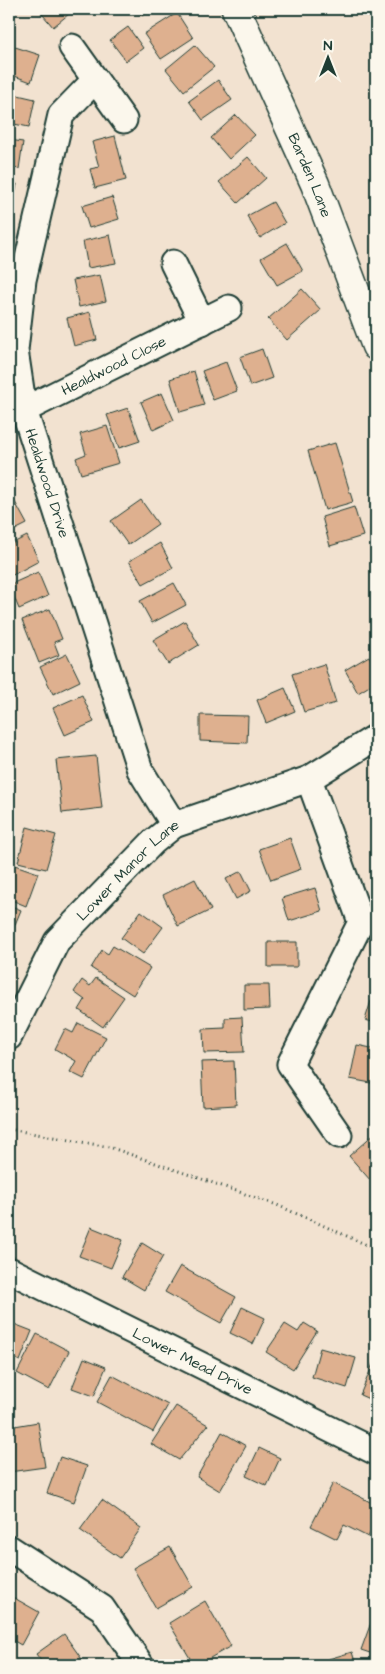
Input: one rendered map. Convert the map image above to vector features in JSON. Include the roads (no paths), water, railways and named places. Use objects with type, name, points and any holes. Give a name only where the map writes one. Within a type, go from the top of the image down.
[{"type":"street","name":"Barden Lane","points":[[236,9],[315,184],[376,346]]},
{"type":"street","points":[[72,47],[124,120]]},
{"type":"street","name":"Healdwood Drive","points":[[96,80],[62,115],[23,280],[15,350],[24,410],[140,770],[174,826]]},
{"type":"street","points":[[173,263],[202,322]]},
{"type":"street","name":"Healdwood Close","points":[[24,410],[229,308]]},
{"type":"street","name":"Lower Manor Lane","points":[[9,1037],[57,941],[153,842],[174,826],[309,779],[376,737]]},
{"type":"street","points":[[309,779],[361,922],[290,1064],[339,1135]]},
{"type":"street","name":"Lower Mead Drive","points":[[9,1270],[376,1452]]},
{"type":"street","points":[[9,1548],[102,1608],[141,1665]]}]
